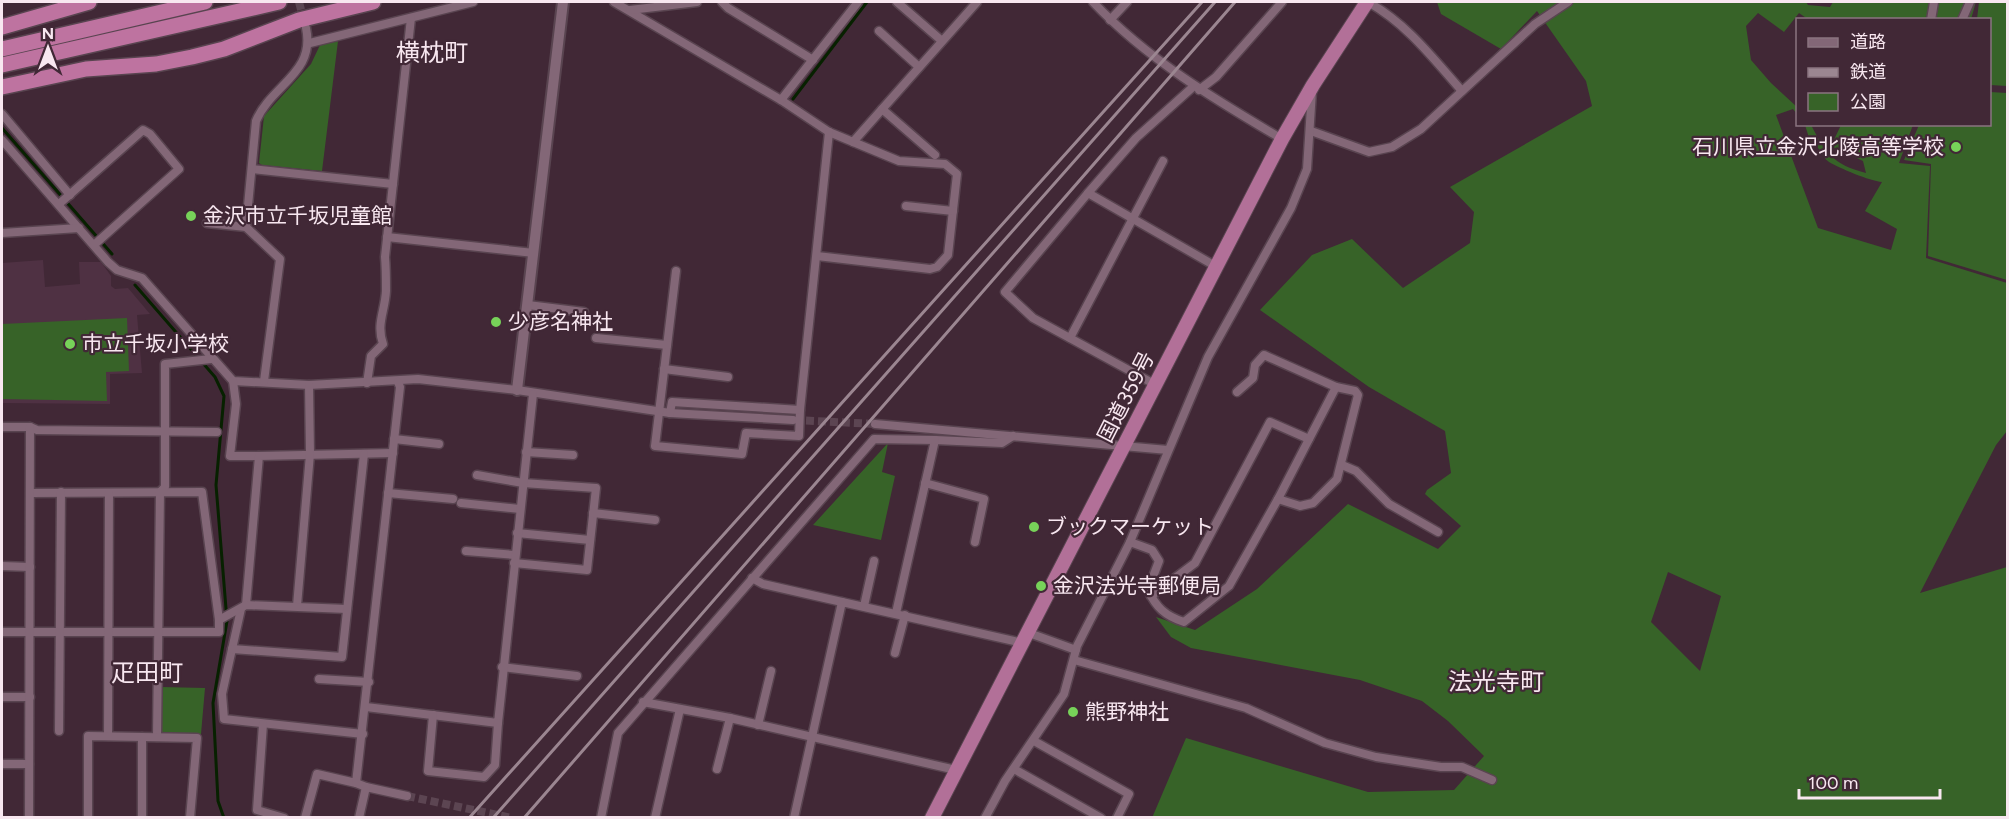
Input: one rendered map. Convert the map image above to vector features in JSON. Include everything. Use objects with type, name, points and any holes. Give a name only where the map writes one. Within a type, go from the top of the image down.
[{"type":"highway","points":[[2,27],[89,2]]},
{"type":"highway","points":[[2,49],[205,2]]},
{"type":"highway","points":[[2,65],[279,2]]},
{"type":"highway","points":[[8,85],[86,69],[156,64],[192,57],[224,49],[299,20],[373,2]]},
{"type":"highway","name":"国道359号","points":[[932,818],[1282,139],[1313,85],[1367,2]]},
{"type":"street","points":[[310,44],[473,2]]},
{"type":"street","points":[[517,390],[563,2]]},
{"type":"street","points":[[614,2],[781,100],[829,132],[899,161],[945,164],[957,174],[948,255],[937,267],[930,269],[817,256]]},
{"type":"street","points":[[630,10],[697,2]]},
{"type":"street","points":[[722,2],[728,8],[813,60]]},
{"type":"street","points":[[781,100],[858,2]]},
{"type":"street","points":[[897,2],[942,41]]},
{"type":"street","points":[[853,142],[977,2]]},
{"type":"street","points":[[1093,2],[1110,20],[1196,88],[1282,139]]},
{"type":"street","points":[[1110,20],[1126,2]]},
{"type":"street","points":[[1156,385],[1033,318],[1005,292],[1136,138],[1196,88],[1216,77],[1281,2]]},
{"type":"street","points":[[1367,2],[1391,15],[1410,31],[1462,91]]},
{"type":"street","points":[[1311,131],[1369,152],[1392,147],[1420,129],[1535,24],[1568,2]]},
{"type":"street","points":[[1931,18],[1934,2]]},
{"type":"street","points":[[1963,18],[1970,2]]},
{"type":"street","points":[[367,383],[371,356],[383,344],[379,333],[386,293],[387,237],[411,18]]},
{"type":"street","points":[[246,227],[256,121],[261,108],[303,65],[310,44],[306,28]]},
{"type":"street","points":[[879,31],[919,67]]},
{"type":"street","points":[[985,818],[1014,769],[1064,694],[1076,650],[1130,542],[1168,450],[1227,320],[1266,257],[1291,208],[1307,170],[1313,85]]},
{"type":"street","points":[[882,109],[935,155]]},
{"type":"street","points":[[2,114],[65,199],[80,228],[98,241],[117,270],[142,279],[205,360],[233,381],[309,385],[398,382],[418,379],[517,390],[670,413],[793,420]]},
{"type":"street","points":[[65,199],[144,130],[172,160],[179,169],[98,241]]},
{"type":"street","points":[[676,271],[655,446],[742,454],[746,433],[799,436],[829,132]]},
{"type":"street","points":[[2,140],[65,199]]},
{"type":"street","points":[[1070,338],[1163,161]]},
{"type":"street","points":[[252,169],[393,184]]},
{"type":"street","points":[[1088,193],[1217,267]]},
{"type":"street","points":[[906,206],[953,211]]},
{"type":"street","points":[[207,223],[246,227],[280,259],[264,381]]},
{"type":"street","points":[[2,233],[80,228]]},
{"type":"street","points":[[387,237],[534,253]]},
{"type":"street","points":[[528,305],[584,312]]},
{"type":"street","points":[[596,338],[667,345]]},
{"type":"street","points":[[1236,392],[1253,378],[1256,365],[1264,355],[1358,395],[1337,479],[1312,503],[1300,506],[1278,499]]},
{"type":"street","points":[[157,737],[160,492],[165,487],[165,364],[205,360]]},
{"type":"street","points":[[664,369],[728,378]]},
{"type":"street","points":[[233,381],[236,404],[230,456],[393,453]]},
{"type":"street","points":[[356,783],[400,387],[398,382]]},
{"type":"street","points":[[297,606],[310,454],[309,385]]},
{"type":"street","points":[[1130,542],[1152,550],[1159,561],[1148,590],[1167,617],[1184,622],[1229,586],[1278,499],[1336,387]]},
{"type":"street","points":[[433,715],[428,771],[484,777],[495,765],[502,667],[533,394]]},
{"type":"street","points":[[670,413],[672,402],[800,410]]},
{"type":"street","points":[[1151,596],[1195,563],[1270,422],[1309,439]]},
{"type":"street","points":[[875,424],[1168,450]]},
{"type":"street","points":[[2,427],[30,427],[37,430],[217,432]]},
{"type":"street","points":[[29,818],[30,427]]},
{"type":"street","points":[[601,818],[618,733],[874,439],[1002,443],[1013,436]]},
{"type":"street","points":[[394,439],[439,444]]},
{"type":"street","points":[[895,652],[900,614],[934,440]]},
{"type":"street","points":[[526,452],[573,454]]},
{"type":"street","points":[[232,649],[342,657],[364,454]]},
{"type":"street","points":[[260,456],[240,608],[222,694],[224,719],[363,734]]},
{"type":"street","points":[[1342,465],[1356,471],[1389,504],[1438,532]]},
{"type":"street","points":[[466,551],[587,570],[596,488],[523,483],[477,475]]},
{"type":"street","points":[[925,483],[984,499],[975,542]]},
{"type":"street","points":[[59,731],[61,492]]},
{"type":"street","points":[[2,632],[219,632],[222,619],[202,492],[31,493]]},
{"type":"street","points":[[108,736],[109,493]]},
{"type":"street","points":[[388,493],[520,509]]},
{"type":"street","points":[[593,513],[655,520]]},
{"type":"street","points":[[517,533],[590,540]]},
{"type":"street","points":[[864,606],[874,561]]},
{"type":"street","points":[[2,566],[30,567]]},
{"type":"street","points":[[752,578],[763,584],[842,602],[1076,650]]},
{"type":"street","points":[[794,818],[842,602]]},
{"type":"street","points":[[222,619],[240,608],[297,606],[347,609]]},
{"type":"street","points":[[1074,660],[1246,708],[1325,743],[1376,757],[1441,767],[1462,767],[1492,780]]},
{"type":"street","points":[[502,667],[577,676]]},
{"type":"street","points":[[758,725],[771,671]]},
{"type":"street","points":[[319,679],[369,682]]},
{"type":"street","points":[[2,697],[30,697]]},
{"type":"street","points":[[643,702],[730,718],[813,739],[956,770]]},
{"type":"street","points":[[366,707],[498,723]]},
{"type":"street","points":[[655,818],[680,709]]},
{"type":"street","points":[[717,769],[730,718]]},
{"type":"street","points":[[263,724],[256,810],[284,818]]},
{"type":"street","points":[[88,818],[88,736],[197,738],[190,818]]},
{"type":"street","points":[[142,737],[142,818]]},
{"type":"street","points":[[1034,741],[1129,795],[1117,818]]},
{"type":"street","points":[[2,764],[29,764]]},
{"type":"street","points":[[1014,769],[1101,818]]},
{"type":"street","points":[[305,818],[317,774],[356,783],[366,788],[407,796]]},
{"type":"street","points":[[359,818],[366,788]]},
{"type":"shaded area","name":"市立千坂小学校","points":[[43,260],[45,287],[80,284],[79,262],[101,262],[111,276],[111,286],[115,289],[128,288],[150,314],[137,315],[142,373],[110,374],[110,404],[2,403],[2,263]]},
{"type":"green space","points":[[1437,2],[1806,2],[1808,5],[1830,7],[1833,2],[1976,2],[1971,18],[1806,18],[1799,13],[1784,32],[1758,13],[1746,26],[1751,60],[1796,106],[1796,113],[1793,109],[1776,115],[1818,228],[1891,250],[1897,229],[1865,211],[1882,182],[1855,174],[1829,162],[1810,141],[1805,126],[1812,126],[1831,156],[1845,166],[1866,173],[1863,161],[1831,146],[1841,126],[1913,126],[1899,163],[1930,166],[1926,258],[2007,283],[2007,431],[1996,445],[1920,593],[2007,567],[2007,817],[1152,818],[1186,738],[1368,792],[1454,790],[1484,756],[1448,721],[1422,701],[1360,680],[1191,648],[1171,637],[1156,617],[1195,630],[1257,589],[1348,504],[1438,549],[1461,526],[1425,494],[1427,490],[1451,473],[1445,431],[1369,387],[1260,310],[1312,255],[1352,239],[1403,288],[1470,243],[1474,212],[1450,187],[1592,106],[1586,81],[1537,11],[1501,49],[1441,14]],"holes":[[[1668,572],[1721,596],[1700,671],[1651,622]]]},
{"type":"green space","points":[[1979,2],[2007,2],[2007,86],[1991,85],[1991,18],[1977,18]]},
{"type":"green space","points":[[338,41],[322,171],[262,165],[259,163],[264,116],[311,64],[320,45]]},
{"type":"green space","name":"石川県立金沢北陵高等学校","points":[[1991,92],[2007,93],[2007,280],[1928,256],[1931,164],[1904,160],[1919,126],[1991,126]]},
{"type":"green space","points":[[127,318],[129,371],[106,372],[107,401],[2,399],[2,324]]},
{"type":"green space","points":[[888,443],[882,472],[895,476],[881,540],[813,525]]},
{"type":"green space","points":[[161,687],[205,688],[201,734],[164,735],[161,732]]},
{"type":"waterway","points":[[793,99],[867,2]]},
{"type":"waterway","points":[[2,128],[112,254]]},
{"type":"waterway","points":[[135,285],[215,377],[224,396],[216,485],[227,621],[213,703],[218,801],[224,818]]},
{"type":"tunnel","points":[[299,2],[304,21]]},
{"type":"tunnel","points":[[794,420],[875,424]]},
{"type":"tunnel","points":[[407,796],[512,818]]},
{"type":"railway","points":[[469,818],[1202,2]]},
{"type":"railway","points":[[493,818],[1215,2]]},
{"type":"railway","points":[[524,818],[1235,2]]},
{"type":"place","name":"石川県立金沢北陵高等学校","points":[[1956,147]]},
{"type":"place","name":"金沢市立千坂児童館","points":[[191,216]]},
{"type":"place","name":"少彦名神社","points":[[496,322]]},
{"type":"place","name":"市立千坂小学校","points":[[70,344]]},
{"type":"place","name":"ブックマーケット","points":[[1034,527]]},
{"type":"place","name":"金沢法光寺郵便局","points":[[1041,586]]},
{"type":"place","name":"熊野神社","points":[[1073,712]]},
{"type":"district","name":"横枕町","points":[[432,53]]},
{"type":"district","name":"疋田町","points":[[147,673]]},
{"type":"district","name":"法光寺町","points":[[1496,682]]}]
